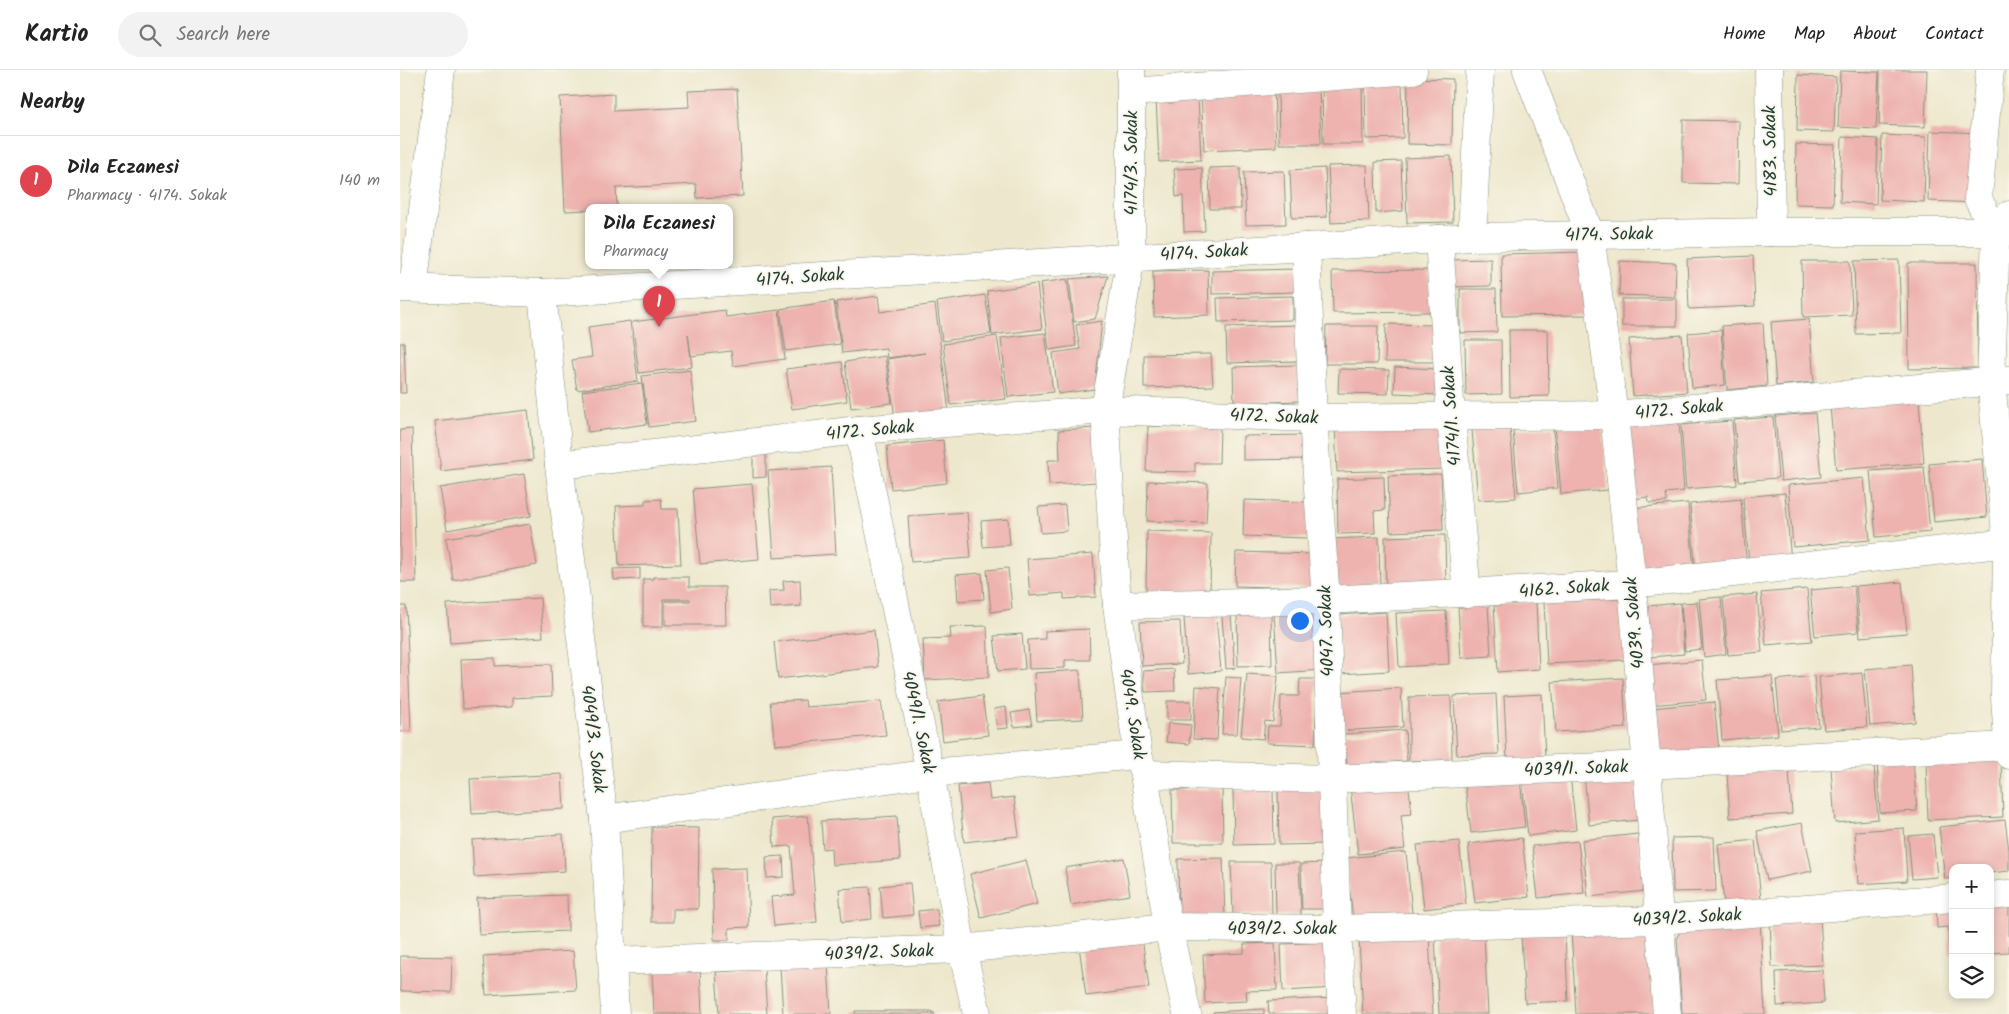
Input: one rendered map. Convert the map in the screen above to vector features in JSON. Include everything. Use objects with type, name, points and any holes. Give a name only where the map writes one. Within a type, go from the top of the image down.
[{"type":"street","points":[[407,288],[441,70]]},
{"type":"street","points":[[1131,81],[1413,70]]},
{"type":"street","points":[[1472,236],[1480,70]]},
{"type":"street","points":[[1527,70],[1590,234]]},
{"type":"street","name":"4183. Sokak","points":[[1769,70],[1771,232]]},
{"type":"street","points":[[1990,70],[1978,199],[2005,227],[2000,380],[2008,543],[2008,751]]},
{"type":"street","name":"4174/3. Sokak","points":[[1105,410],[1131,256],[1131,81]]},
{"type":"street","name":"4174. Sokak","points":[[407,288],[542,293],[1472,236],[2005,227]]},
{"type":"street","name":"4039. Sokak","points":[[1590,234],[1614,415],[1632,584],[1667,1014]]},
{"type":"street","name":"4174/1. Sokak","points":[[1439,239],[1451,417],[1466,594]]},
{"type":"street","name":"4047. Sokak","points":[[1306,247],[1313,418],[1326,600],[1337,929],[1342,1014]]},
{"type":"street","name":"4049/3. Sokak","points":[[542,293],[559,465],[604,819],[615,1014]]},
{"type":"street","name":"4172. Sokak","points":[[559,465],[859,430],[1105,410],[1313,418],[1614,415],[2000,380]]},
{"type":"street","name":"4049. Sokak","points":[[1105,410],[1116,605],[1168,927],[1187,1014]]},
{"type":"street","name":"4049/1. Sokak","points":[[859,430],[930,773],[962,949],[977,1014]]},
{"type":"street","name":"4162. Sokak","points":[[1116,605],[1326,600],[1632,584],[2008,543]]},
{"type":"street","name":"4039/1. Sokak","points":[[604,819],[930,773],[1141,764],[1332,779],[2008,751]]},
{"type":"street","points":[[1994,896],[2009,894]]},
{"type":"street","name":"4039/2. Sokak","points":[[612,961],[962,949],[1168,927],[1337,929],[1659,920],[1949,898]]},
{"type":"building","points":[[1880,70],[1927,70],[1925,127],[1879,125]]},
{"type":"building","points":[[1840,71],[1879,72],[1876,129],[1838,127]]},
{"type":"building","points":[[1798,75],[1836,77],[1834,132],[1797,131]]},
{"type":"building","points":[[1408,78],[1453,79],[1452,145],[1407,144]]},
{"type":"building","points":[[1402,81],[1403,138],[1366,139],[1365,82]]},
{"type":"building","points":[[1322,85],[1362,85],[1363,144],[1323,144]]},
{"type":"building","points":[[737,89],[743,196],[697,198],[696,184],[616,188],[617,204],[585,204],[585,210],[565,211],[560,97],[614,94],[614,111],[689,107],[688,91]]},
{"type":"building","points":[[1274,89],[1276,147],[1204,150],[1201,93]]},
{"type":"building","points":[[1319,89],[1321,144],[1279,144],[1278,90]]},
{"type":"building","points":[[1198,96],[1201,160],[1159,162],[1156,98]]},
{"type":"building","points":[[1683,120],[1739,121],[1738,184],[1683,183]]},
{"type":"building","points":[[1930,131],[1980,133],[1978,203],[1928,201]]},
{"type":"building","points":[[1882,135],[1926,137],[1924,202],[1880,200]]},
{"type":"building","points":[[1842,137],[1878,139],[1876,204],[1840,202]]},
{"type":"building","points":[[1796,144],[1835,145],[1833,205],[1795,204]]},
{"type":"building","points":[[1451,156],[1453,222],[1407,223],[1405,158]]},
{"type":"building","points":[[1401,161],[1403,211],[1376,213],[1375,162]]},
{"type":"building","points":[[1367,165],[1369,221],[1331,223],[1328,166]]},
{"type":"building","points":[[1240,167],[1241,209],[1210,209],[1209,168]]},
{"type":"building","points":[[1202,168],[1205,231],[1184,232],[1183,196],[1176,197],[1174,169]]},
{"type":"building","points":[[1325,168],[1327,217],[1292,218],[1290,170]]},
{"type":"building","points":[[1284,171],[1286,224],[1246,225],[1244,172]]},
{"type":"building","points":[[1587,252],[1588,315],[1502,316],[1501,254]]},
{"type":"building","points":[[1753,256],[1755,306],[1689,309],[1687,259]]},
{"type":"building","points":[[1491,259],[1491,286],[1450,287],[1449,260]]},
{"type":"building","points":[[1899,260],[1901,333],[1856,334],[1854,261]]},
{"type":"building","points":[[1620,261],[1676,263],[1675,297],[1619,295]]},
{"type":"building","points":[[1802,261],[1850,261],[1852,315],[1803,317]]},
{"type":"building","points":[[1908,263],[1977,263],[1978,368],[1909,369]]},
{"type":"building","points":[[1298,269],[1299,292],[1212,294],[1212,271]]},
{"type":"building","points":[[1208,270],[1209,315],[1154,317],[1153,271]]},
{"type":"building","points":[[1429,270],[1430,312],[1333,313],[1332,271]]},
{"type":"building","points":[[1108,276],[1095,319],[1074,322],[1069,279]]},
{"type":"building","points":[[1067,279],[1076,346],[1049,350],[1040,283]]},
{"type":"building","points":[[1037,284],[1042,329],[992,335],[987,291]]},
{"type":"building","points":[[1460,289],[1496,289],[1497,332],[1460,333]]},
{"type":"building","points":[[985,295],[991,334],[942,341],[937,302]]},
{"type":"building","points":[[878,296],[880,312],[935,304],[949,412],[895,419],[887,359],[925,353],[887,358],[886,348],[842,353],[836,302]]},
{"type":"building","points":[[1293,296],[1293,320],[1218,322],[1217,298]]},
{"type":"building","points":[[1622,299],[1677,299],[1677,326],[1622,326]]},
{"type":"building","points":[[834,301],[840,344],[786,351],[780,309]]},
{"type":"building","points":[[725,310],[726,317],[779,310],[785,359],[733,366],[731,351],[691,356],[688,334],[692,367],[639,373],[632,322]]},
{"type":"building","points":[[1809,319],[1814,382],[1776,386],[1771,322]]},
{"type":"building","points":[[630,321],[638,381],[577,390],[572,360],[592,357],[588,327]]},
{"type":"building","points":[[1102,321],[1095,389],[1058,394],[1053,353],[1080,349],[1076,325]]},
{"type":"building","points":[[1763,323],[1767,386],[1727,390],[1722,326]]},
{"type":"building","points":[[1386,324],[1435,325],[1434,362],[1385,362]]},
{"type":"building","points":[[1298,325],[1299,361],[1227,363],[1226,327]]},
{"type":"building","points":[[1326,326],[1378,326],[1377,364],[1325,364]]},
{"type":"building","points":[[1509,330],[1548,330],[1549,396],[1510,397]]},
{"type":"building","points":[[1721,330],[1725,385],[1692,388],[1688,333]]},
{"type":"building","points":[[1045,333],[1053,392],[1008,397],[1001,338]]},
{"type":"building","points":[[1682,335],[1687,392],[1633,396],[1629,339]]},
{"type":"building","points":[[997,336],[1006,399],[951,405],[943,344]]},
{"type":"building","points":[[1465,340],[1501,340],[1502,394],[1466,395]]},
{"type":"building","points":[[400,343],[404,343],[406,393],[400,393]]},
{"type":"building","points":[[1211,354],[1213,386],[1144,388],[1144,355]]},
{"type":"building","points":[[885,356],[892,403],[851,408],[845,362]]},
{"type":"building","points":[[842,362],[847,401],[792,409],[786,369]]},
{"type":"building","points":[[1299,365],[1300,401],[1234,403],[1233,367]]},
{"type":"building","points":[[1395,367],[1440,369],[1438,395],[1394,393]]},
{"type":"building","points":[[1339,369],[1389,370],[1388,394],[1338,393]]},
{"type":"building","points":[[690,370],[696,421],[649,427],[642,376]]},
{"type":"building","points":[[642,383],[647,424],[588,432],[582,391]]},
{"type":"building","points":[[1919,400],[1924,463],[1836,470],[1830,407]]},
{"type":"building","points":[[528,410],[533,460],[441,471],[435,421]]},
{"type":"building","points":[[1815,413],[1821,477],[1781,481],[1775,416]]},
{"type":"building","points":[[1773,417],[1778,478],[1739,481],[1734,420]]},
{"type":"building","points":[[1732,421],[1737,485],[1686,489],[1681,425]]},
{"type":"building","points":[[1442,422],[1444,469],[1337,472],[1335,425]]},
{"type":"building","points":[[1602,422],[1608,490],[1561,494],[1555,426]]},
{"type":"building","points":[[1679,423],[1684,491],[1666,493],[1667,502],[1649,503],[1648,497],[1632,499],[1626,427]]},
{"type":"building","points":[[1148,426],[1220,428],[1219,463],[1195,463],[1195,472],[1146,471]]},
{"type":"building","points":[[1510,427],[1516,498],[1478,500],[1472,430]]},
{"type":"building","points":[[1553,427],[1558,488],[1518,492],[1513,430]]},
{"type":"building","points":[[1095,428],[1098,482],[1049,485],[1048,460],[1060,460],[1059,430]]},
{"type":"building","points":[[412,429],[416,582],[400,582],[400,430]]},
{"type":"building","points":[[1308,435],[1308,459],[1243,460],[1243,436]]},
{"type":"building","points":[[943,440],[947,483],[891,489],[887,446]]},
{"type":"building","points":[[753,450],[766,450],[766,477],[753,478]]},
{"type":"building","points":[[1982,459],[1987,517],[1934,522],[1929,464]]},
{"type":"building","points":[[831,467],[836,554],[774,558],[768,471]]},
{"type":"building","points":[[1924,467],[1930,532],[1876,537],[1870,471]]},
{"type":"building","points":[[524,474],[531,516],[447,530],[440,488]]},
{"type":"building","points":[[1441,474],[1443,530],[1390,532],[1388,476]]},
{"type":"building","points":[[1384,477],[1385,510],[1374,511],[1375,533],[1338,534],[1337,479]]},
{"type":"building","points":[[1864,478],[1870,540],[1793,547],[1788,485]]},
{"type":"building","points":[[1148,481],[1208,483],[1206,523],[1147,521]]},
{"type":"building","points":[[752,484],[759,559],[700,564],[693,489]]},
{"type":"building","points":[[1785,493],[1791,561],[1749,564],[1743,497]]},
{"type":"building","points":[[661,499],[662,509],[678,509],[681,564],[619,566],[616,506],[645,505],[645,500]]},
{"type":"building","points":[[1741,499],[1747,570],[1696,574],[1690,504]]},
{"type":"building","points":[[1244,500],[1309,502],[1308,538],[1243,536]]},
{"type":"building","points":[[1688,503],[1694,570],[1637,575],[1631,508]]},
{"type":"building","points":[[1065,505],[1067,531],[1041,533],[1038,507]]},
{"type":"building","points":[[967,512],[971,558],[911,562],[908,516]]},
{"type":"building","points":[[1008,519],[1010,545],[983,547],[981,521]]},
{"type":"building","points":[[530,524],[537,565],[453,580],[446,538]]},
{"type":"building","points":[[1147,531],[1211,533],[1210,592],[1146,591]]},
{"type":"building","points":[[1445,535],[1446,590],[1386,592],[1385,537]]},
{"type":"building","points":[[1379,537],[1380,590],[1331,592],[1329,539]]},
{"type":"building","points":[[1236,552],[1313,554],[1312,588],[1235,586]]},
{"type":"building","points":[[1093,554],[1096,597],[1064,599],[1064,593],[1030,596],[1027,559]]},
{"type":"building","points":[[640,568],[640,579],[614,580],[613,569]]},
{"type":"building","points":[[1008,568],[1012,609],[991,612],[987,570]]},
{"type":"building","points":[[982,573],[984,599],[958,601],[956,575]]},
{"type":"building","points":[[653,577],[689,577],[689,587],[725,587],[726,625],[665,625],[665,601],[690,601],[690,599],[663,599],[663,627],[643,627],[643,579],[653,579]]},
{"type":"building","points":[[800,580],[801,606],[770,608],[769,591],[784,590],[783,581]]},
{"type":"building","points":[[1902,582],[1907,633],[1860,637],[1856,586]]},
{"type":"building","points":[[1854,586],[1858,632],[1815,636],[1810,590]]},
{"type":"building","points":[[1807,589],[1812,641],[1766,645],[1761,593]]},
{"type":"building","points":[[1757,594],[1762,652],[1728,655],[1723,597]]},
{"type":"building","points":[[1721,597],[1726,654],[1704,657],[1699,599]]},
{"type":"building","points":[[540,598],[543,637],[450,643],[447,604]]},
{"type":"building","points":[[1623,599],[1626,660],[1547,664],[1544,602]]},
{"type":"building","points":[[1536,602],[1539,669],[1498,672],[1494,605]]},
{"type":"building","points":[[1697,602],[1702,649],[1685,651],[1681,603]]},
{"type":"building","points":[[1680,603],[1684,654],[1640,658],[1636,607]]},
{"type":"building","points":[[1488,605],[1491,656],[1461,658],[1458,606]]},
{"type":"building","points":[[400,606],[406,606],[411,731],[400,732]]},
{"type":"building","points":[[1318,610],[1322,670],[1278,673],[1274,613]]},
{"type":"building","points":[[1446,611],[1449,664],[1399,667],[1396,613]]},
{"type":"building","points":[[1386,612],[1389,671],[1340,674],[1337,615]]},
{"type":"building","points":[[1237,613],[1271,613],[1272,665],[1238,666]]},
{"type":"building","points":[[1216,615],[1221,671],[1188,674],[1184,618]]},
{"type":"building","points":[[1231,615],[1235,668],[1226,669],[1222,616]]},
{"type":"building","points":[[1180,621],[1182,664],[1142,666],[1140,622]]},
{"type":"building","points":[[987,626],[989,677],[925,680],[923,639],[951,638],[950,627]]},
{"type":"building","points":[[1089,629],[1090,660],[1065,660],[1065,668],[1029,669],[1028,640],[1045,639],[1045,631]]},
{"type":"building","points":[[874,630],[878,667],[778,679],[774,642]]},
{"type":"building","points":[[1022,634],[1025,669],[998,671],[994,636]]},
{"type":"building","points":[[495,658],[495,666],[551,664],[552,696],[512,698],[512,707],[463,709],[461,659]]},
{"type":"building","points":[[1702,660],[1706,700],[1650,705],[1647,665]]},
{"type":"building","points":[[1911,665],[1915,722],[1870,726],[1865,669]]},
{"type":"building","points":[[1174,669],[1175,691],[1145,692],[1143,671]]},
{"type":"building","points":[[1080,670],[1083,719],[1037,721],[1034,673]]},
{"type":"building","points":[[1862,673],[1867,727],[1824,730],[1819,677]]},
{"type":"building","points":[[1247,674],[1278,676],[1273,722],[1265,721],[1263,739],[1241,737]]},
{"type":"building","points":[[1772,676],[1778,735],[1722,740],[1717,680]]},
{"type":"building","points":[[1814,676],[1819,727],[1781,730],[1776,680]]},
{"type":"building","points":[[1226,677],[1241,678],[1237,734],[1222,734]]},
{"type":"building","points":[[1623,678],[1626,728],[1556,732],[1552,682]]},
{"type":"building","points":[[1300,679],[1317,679],[1315,745],[1267,743],[1268,726],[1280,726],[1281,696],[1299,696]]},
{"type":"building","points":[[1196,686],[1220,688],[1217,740],[1193,739]]},
{"type":"building","points":[[1401,688],[1403,727],[1339,731],[1337,692]]},
{"type":"building","points":[[1496,694],[1499,754],[1457,755],[1454,696]]},
{"type":"building","points":[[1542,694],[1545,758],[1507,760],[1504,696]]},
{"type":"building","points":[[982,696],[988,735],[943,741],[938,702]]},
{"type":"building","points":[[1451,696],[1452,760],[1409,761],[1409,697]]},
{"type":"building","points":[[805,700],[806,707],[881,701],[886,735],[775,745],[770,702]]},
{"type":"building","points":[[1167,701],[1191,701],[1191,720],[1167,720]]},
{"type":"building","points":[[1714,702],[1719,751],[1655,757],[1651,708]]},
{"type":"building","points":[[1006,707],[1008,728],[997,729],[994,709]]},
{"type":"building","points":[[1029,710],[1032,725],[1014,727],[1011,713]]},
{"type":"building","points":[[1168,723],[1191,725],[1189,744],[1166,742]]},
{"type":"building","points":[[1405,730],[1407,761],[1347,766],[1344,734]]},
{"type":"building","points":[[1913,759],[1917,811],[1880,813],[1877,761]]},
{"type":"building","points":[[2001,760],[2003,817],[1928,820],[1926,763]]},
{"type":"building","points":[[1874,765],[1878,819],[1835,823],[1831,768]]},
{"type":"building","points":[[1635,769],[1640,820],[1589,825],[1584,775]]},
{"type":"building","points":[[1789,770],[1792,814],[1730,818],[1727,774]]},
{"type":"building","points":[[562,774],[564,809],[472,814],[470,779]]},
{"type":"building","points":[[1570,774],[1576,830],[1528,836],[1522,780]]},
{"type":"building","points":[[1520,779],[1525,827],[1471,833],[1465,785]]},
{"type":"building","points":[[1408,780],[1412,814],[1401,815],[1405,849],[1358,854],[1350,786]]},
{"type":"building","points":[[988,783],[990,800],[1014,797],[1019,836],[964,842],[958,786]]},
{"type":"building","points":[[1222,789],[1223,843],[1173,843],[1172,790]]},
{"type":"building","points":[[1273,789],[1274,844],[1234,845],[1233,790]]},
{"type":"building","points":[[1325,789],[1327,844],[1279,845],[1278,790]]},
{"type":"building","points":[[808,816],[817,922],[774,926],[771,897],[795,895],[791,846],[774,847],[772,819]]},
{"type":"building","points":[[897,816],[900,860],[832,865],[831,848],[823,849],[821,821]]},
{"type":"building","points":[[2005,820],[2009,850],[2009,871],[1994,873],[1994,864],[1949,864],[1949,878],[1945,879],[1939,827]]},
{"type":"building","points":[[1802,823],[1812,871],[1767,880],[1757,831]]},
{"type":"building","points":[[652,827],[699,828],[698,909],[673,909],[673,922],[651,922]]},
{"type":"building","points":[[1904,828],[1907,881],[1858,884],[1855,831]]},
{"type":"building","points":[[563,834],[565,871],[474,877],[472,840]]},
{"type":"building","points":[[1638,834],[1645,891],[1588,897],[1582,840]]},
{"type":"building","points":[[1933,834],[1937,877],[1912,879],[1908,836]]},
{"type":"building","points":[[1714,837],[1716,891],[1673,892],[1672,838]]},
{"type":"building","points":[[1522,838],[1529,897],[1475,903],[1468,844]]},
{"type":"building","points":[[1755,840],[1761,900],[1724,904],[1718,844]]},
{"type":"building","points":[[1459,841],[1466,904],[1424,909],[1417,845]]},
{"type":"building","points":[[1578,841],[1584,893],[1538,898],[1532,846]]},
{"type":"building","points":[[1406,852],[1412,913],[1353,919],[1346,858]]},
{"type":"building","points":[[783,856],[784,877],[767,878],[766,857]]},
{"type":"building","points":[[1124,858],[1130,895],[1071,905],[1065,868]]},
{"type":"building","points":[[1223,858],[1225,919],[1179,920],[1178,859]]},
{"type":"building","points":[[1026,860],[1037,904],[981,918],[970,874]]},
{"type":"building","points":[[1231,862],[1271,862],[1272,915],[1233,915]]},
{"type":"building","points":[[1275,863],[1299,863],[1301,915],[1276,915]]},
{"type":"building","points":[[1323,863],[1324,909],[1302,909],[1301,864]]},
{"type":"building","points":[[747,868],[749,927],[729,928],[729,940],[714,940],[712,869]]},
{"type":"building","points":[[910,883],[913,915],[883,918],[880,886]]},
{"type":"building","points":[[870,887],[872,919],[842,922],[839,889]]},
{"type":"building","points":[[567,895],[568,931],[479,935],[477,898]]},
{"type":"building","points":[[2009,903],[2009,952],[1994,953],[1994,904]]},
{"type":"building","points":[[1949,906],[1949,941],[1948,927],[1937,928],[1936,907]]},
{"type":"building","points":[[937,909],[939,926],[920,928],[918,911]]},
{"type":"building","points":[[1820,917],[1823,965],[1772,967],[1770,919]]},
{"type":"building","points":[[1760,918],[1765,1014],[1682,1014],[1677,937],[1684,925]]},
{"type":"building","points":[[1650,926],[1655,1014],[1576,1014],[1571,931]]},
{"type":"building","points":[[1484,933],[1488,1014],[1439,1014],[1435,936]]},
{"type":"building","points":[[1565,933],[1568,1001],[1525,1003],[1521,936]]},
{"type":"building","points":[[1429,935],[1433,1014],[1363,1014],[1359,939]]},
{"type":"building","points":[[1142,937],[1149,988],[1086,996],[1079,946]]},
{"type":"building","points":[[1333,942],[1336,988],[1283,991],[1281,944]]},
{"type":"building","points":[[1275,943],[1277,990],[1246,991],[1247,1001],[1205,1003],[1203,955],[1244,953],[1244,944]]},
{"type":"building","points":[[573,951],[576,990],[486,995],[483,956]]},
{"type":"building","points":[[400,956],[452,957],[451,992],[400,991]]},
{"type":"building","points":[[828,964],[831,1014],[783,1014],[780,967]]},
{"type":"building","points":[[700,968],[702,1014],[654,1014],[652,971]]},
{"type":"building","points":[[764,969],[767,1014],[719,1014],[716,972]]},
{"type":"building","points":[[1822,970],[1824,1003],[1777,1006],[1776,972]]},
{"type":"building","points":[[1334,998],[1336,1014],[1269,1014],[1268,1001]]},
{"type":"building","points":[[1264,1009],[1264,1014],[1213,1014],[1213,1012]]},
{"type":"building","points":[[855,1011],[931,1011],[935,1014],[855,1014]]},
{"type":"place","name":"Dila Eczanesi","points":[[659,327]]}]
